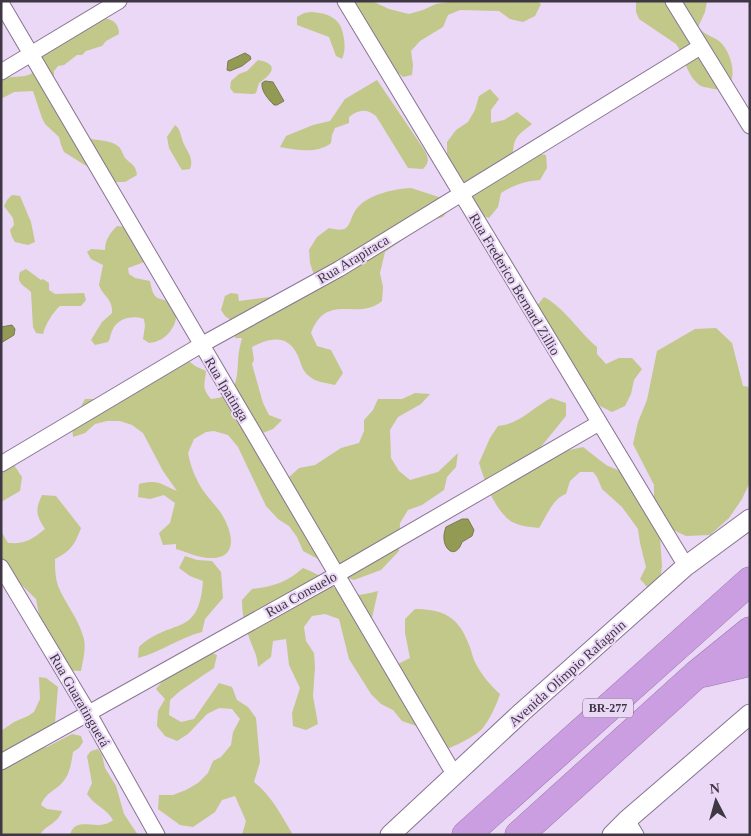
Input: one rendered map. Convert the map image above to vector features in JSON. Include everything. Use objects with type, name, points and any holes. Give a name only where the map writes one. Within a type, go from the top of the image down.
[{"type":"highway","name":"BR-277","points":[[466,835],[750,581]]},
{"type":"highway","name":"BR-277","points":[[518,835],[697,674],[750,631]]},
{"type":"highway","points":[[697,674],[750,662]]},
{"type":"street","points":[[1,72],[119,1]]},
{"type":"street","name":"Rua Frederico Bernard Zillio","points":[[345,1],[686,566]]},
{"type":"street","points":[[673,1],[750,126]]},
{"type":"street","name":"Rua Ipatinga","points":[[1,2],[454,774]]},
{"type":"street","name":"Rua Arapiraca","points":[[1,464],[201,345],[339,269],[700,47]]},
{"type":"street","name":"Rua Consuelo","points":[[1,762],[338,574],[599,423]]},
{"type":"street","name":"Avenida Olímpio Rafagnin","points":[[390,835],[454,774],[686,566],[750,519]]},
{"type":"street","name":"Rua Guaratinguetá","points":[[1,567],[88,712],[157,835]]},
{"type":"street","points":[[612,835],[631,827],[750,714]]},
{"type":"shaded area","points":[[350,1],[372,1],[389,9],[409,14],[436,4],[455,1],[536,1],[541,4],[535,16],[523,22],[510,19],[499,11],[460,10],[448,15],[443,27],[420,41],[411,51],[412,75],[403,77],[393,69]]},
{"type":"shaded area","points":[[636,1],[707,1],[705,12],[698,27],[723,45],[732,68],[731,82],[726,87],[719,89],[703,87],[697,83],[692,78],[676,44],[639,19],[636,12]]},
{"type":"shaded area","points":[[311,12],[334,18],[341,26],[344,39],[342,59],[336,56],[329,37],[297,25],[297,17]]},
{"type":"shaded area","points":[[100,18],[114,22],[118,26],[119,34],[106,41],[102,46],[86,51],[82,55],[77,55],[64,65],[58,66],[54,71],[54,78],[72,107],[83,136],[118,146],[125,158],[135,167],[137,175],[125,182],[104,182],[97,179],[88,167],[64,152],[59,137],[45,124],[33,91],[14,92],[1,99],[1,78],[31,74],[40,62],[45,49]]},
{"type":"shaded area","points":[[245,53],[251,59],[242,66],[230,71],[227,70],[228,61]]},
{"type":"shaded area","points":[[258,60],[269,64],[272,70],[259,83],[256,93],[234,93],[230,88],[231,81],[239,74],[247,71]]},
{"type":"shaded area","points":[[377,80],[425,151],[428,161],[423,169],[408,168],[376,116],[366,111],[353,114],[349,117],[349,123],[335,128],[331,143],[320,149],[307,150],[280,147],[286,136],[313,125],[330,121],[345,99]]},
{"type":"shaded area","points":[[265,81],[273,82],[284,101],[277,105],[272,103],[265,95],[263,89],[262,83]]},
{"type":"shaded area","points":[[490,89],[499,99],[491,110],[491,123],[504,120],[517,112],[532,124],[515,140],[513,156],[532,153],[546,155],[547,168],[540,180],[520,184],[501,193],[498,207],[489,218],[478,214],[450,170],[447,142],[456,130],[468,122],[475,110],[479,96]]},
{"type":"shaded area","points":[[175,125],[190,157],[190,169],[182,170],[169,148],[167,137]]},
{"type":"shaded area","points":[[411,188],[445,199],[449,205],[447,212],[443,217],[430,221],[385,252],[380,273],[383,287],[382,301],[373,307],[363,309],[334,310],[325,313],[318,320],[311,333],[317,346],[331,350],[343,373],[335,385],[311,378],[303,369],[294,349],[289,344],[278,339],[265,341],[252,347],[254,360],[252,364],[263,403],[269,415],[282,420],[273,429],[260,434],[288,478],[299,468],[315,465],[341,448],[359,443],[364,431],[364,420],[373,410],[378,399],[402,399],[415,393],[430,394],[421,404],[398,417],[390,430],[391,458],[399,471],[410,480],[438,472],[458,453],[456,467],[447,477],[444,490],[422,505],[408,510],[400,523],[399,551],[381,570],[354,580],[328,571],[318,559],[303,551],[297,537],[289,526],[278,519],[266,506],[238,447],[228,435],[214,431],[206,432],[194,439],[188,453],[198,482],[225,520],[230,535],[230,549],[220,557],[206,558],[176,549],[176,544],[163,545],[159,533],[170,523],[175,503],[164,495],[150,499],[138,497],[139,484],[155,482],[177,491],[163,471],[143,433],[132,425],[120,421],[107,421],[95,424],[85,433],[73,437],[72,423],[85,399],[99,399],[184,357],[195,366],[206,371],[205,389],[211,399],[219,398],[230,392],[238,370],[242,338],[235,338],[236,324],[225,316],[221,310],[225,296],[231,293],[238,294],[239,301],[278,296],[314,275],[310,263],[309,250],[317,237],[329,228],[337,230],[346,228],[359,206],[370,198],[390,191]]},
{"type":"shaded area","points":[[12,195],[20,196],[31,222],[35,242],[28,245],[15,242],[12,237],[10,230],[14,225],[13,218],[4,206]]},
{"type":"shaded area","points":[[117,226],[125,227],[147,261],[128,268],[129,274],[135,278],[150,281],[155,296],[169,302],[174,308],[176,319],[171,330],[156,342],[149,343],[143,339],[144,319],[135,317],[121,320],[114,327],[108,342],[95,345],[91,340],[102,322],[112,313],[112,308],[99,285],[103,265],[91,259],[87,252],[91,249],[105,250],[108,237]]},
{"type":"shaded area","points":[[26,269],[41,280],[43,279],[49,283],[49,290],[55,294],[84,293],[86,300],[81,306],[60,306],[50,319],[43,334],[36,333],[33,327],[31,292],[21,284],[19,279],[20,272]]},
{"type":"shaded area","points":[[544,297],[559,308],[597,347],[597,354],[606,364],[619,358],[632,358],[642,369],[634,380],[631,394],[625,406],[612,412],[600,406],[576,377],[535,308]]},
{"type":"shaded area","points":[[12,325],[15,329],[14,335],[1,343],[1,327]]},
{"type":"shaded area","points":[[716,328],[732,343],[743,386],[750,387],[750,482],[742,499],[729,518],[710,535],[686,536],[667,527],[654,508],[654,485],[633,444],[638,422],[647,400],[657,351],[695,329]]},
{"type":"shaded area","points":[[551,398],[566,403],[566,416],[540,448],[556,453],[583,447],[606,465],[620,471],[660,537],[662,566],[660,580],[649,589],[640,579],[646,567],[638,529],[622,507],[602,489],[593,472],[580,472],[570,481],[566,494],[557,499],[539,528],[512,522],[495,503],[479,463],[490,438],[498,426],[506,425],[519,419]]},
{"type":"shaded area","points":[[14,465],[22,477],[20,491],[1,502],[1,470]]},
{"type":"shaded area","points":[[42,495],[56,496],[81,528],[72,546],[55,559],[58,586],[81,629],[85,644],[81,671],[67,670],[41,625],[36,599],[1,565],[1,531],[8,543],[19,543],[36,536],[45,529],[38,512],[38,505]]},
{"type":"shaded area","points":[[462,519],[468,519],[474,530],[472,536],[462,542],[455,551],[448,550],[444,540],[446,527]]},
{"type":"shaded area","points":[[185,556],[197,560],[212,561],[221,572],[223,598],[205,619],[202,632],[138,658],[139,647],[162,632],[182,624],[196,612],[203,581],[190,576],[179,568]]},
{"type":"shaded area","points":[[303,568],[321,577],[337,590],[346,594],[361,595],[378,591],[372,618],[375,631],[396,665],[410,658],[405,633],[405,619],[415,609],[442,613],[455,621],[465,635],[479,669],[500,694],[488,721],[482,729],[470,738],[444,750],[428,730],[402,721],[393,710],[381,704],[371,694],[349,659],[339,619],[325,614],[312,616],[304,627],[306,641],[314,653],[313,696],[318,724],[306,730],[293,726],[292,713],[300,688],[289,665],[286,639],[273,641],[271,657],[258,667],[245,625],[242,600],[252,589],[279,583]]},
{"type":"shaded area","points":[[203,649],[217,655],[214,668],[170,700],[169,715],[181,722],[194,719],[219,683],[232,687],[237,700],[248,707],[256,718],[260,762],[254,782],[271,800],[293,835],[242,835],[246,821],[235,796],[222,800],[215,812],[193,827],[180,825],[158,809],[159,795],[173,795],[186,790],[198,783],[208,773],[213,761],[221,757],[231,745],[233,732],[240,719],[232,709],[219,708],[207,714],[188,734],[177,741],[165,736],[157,726],[158,711],[165,699],[156,689],[165,678]]},
{"type":"shaded area","points":[[39,677],[46,678],[58,687],[55,723],[52,728],[1,756],[1,731],[34,712],[40,699]]},
{"type":"shaded area","points":[[72,734],[81,736],[83,742],[73,752],[70,770],[66,778],[47,796],[41,805],[47,809],[62,811],[60,816],[42,831],[40,835],[1,835],[1,766],[40,748],[47,747]]},
{"type":"shaded area","points":[[98,749],[102,755],[105,768],[116,786],[124,814],[138,835],[70,835],[73,829],[82,824],[100,825],[107,824],[113,820],[87,794],[92,783],[87,756],[91,751]]}]
